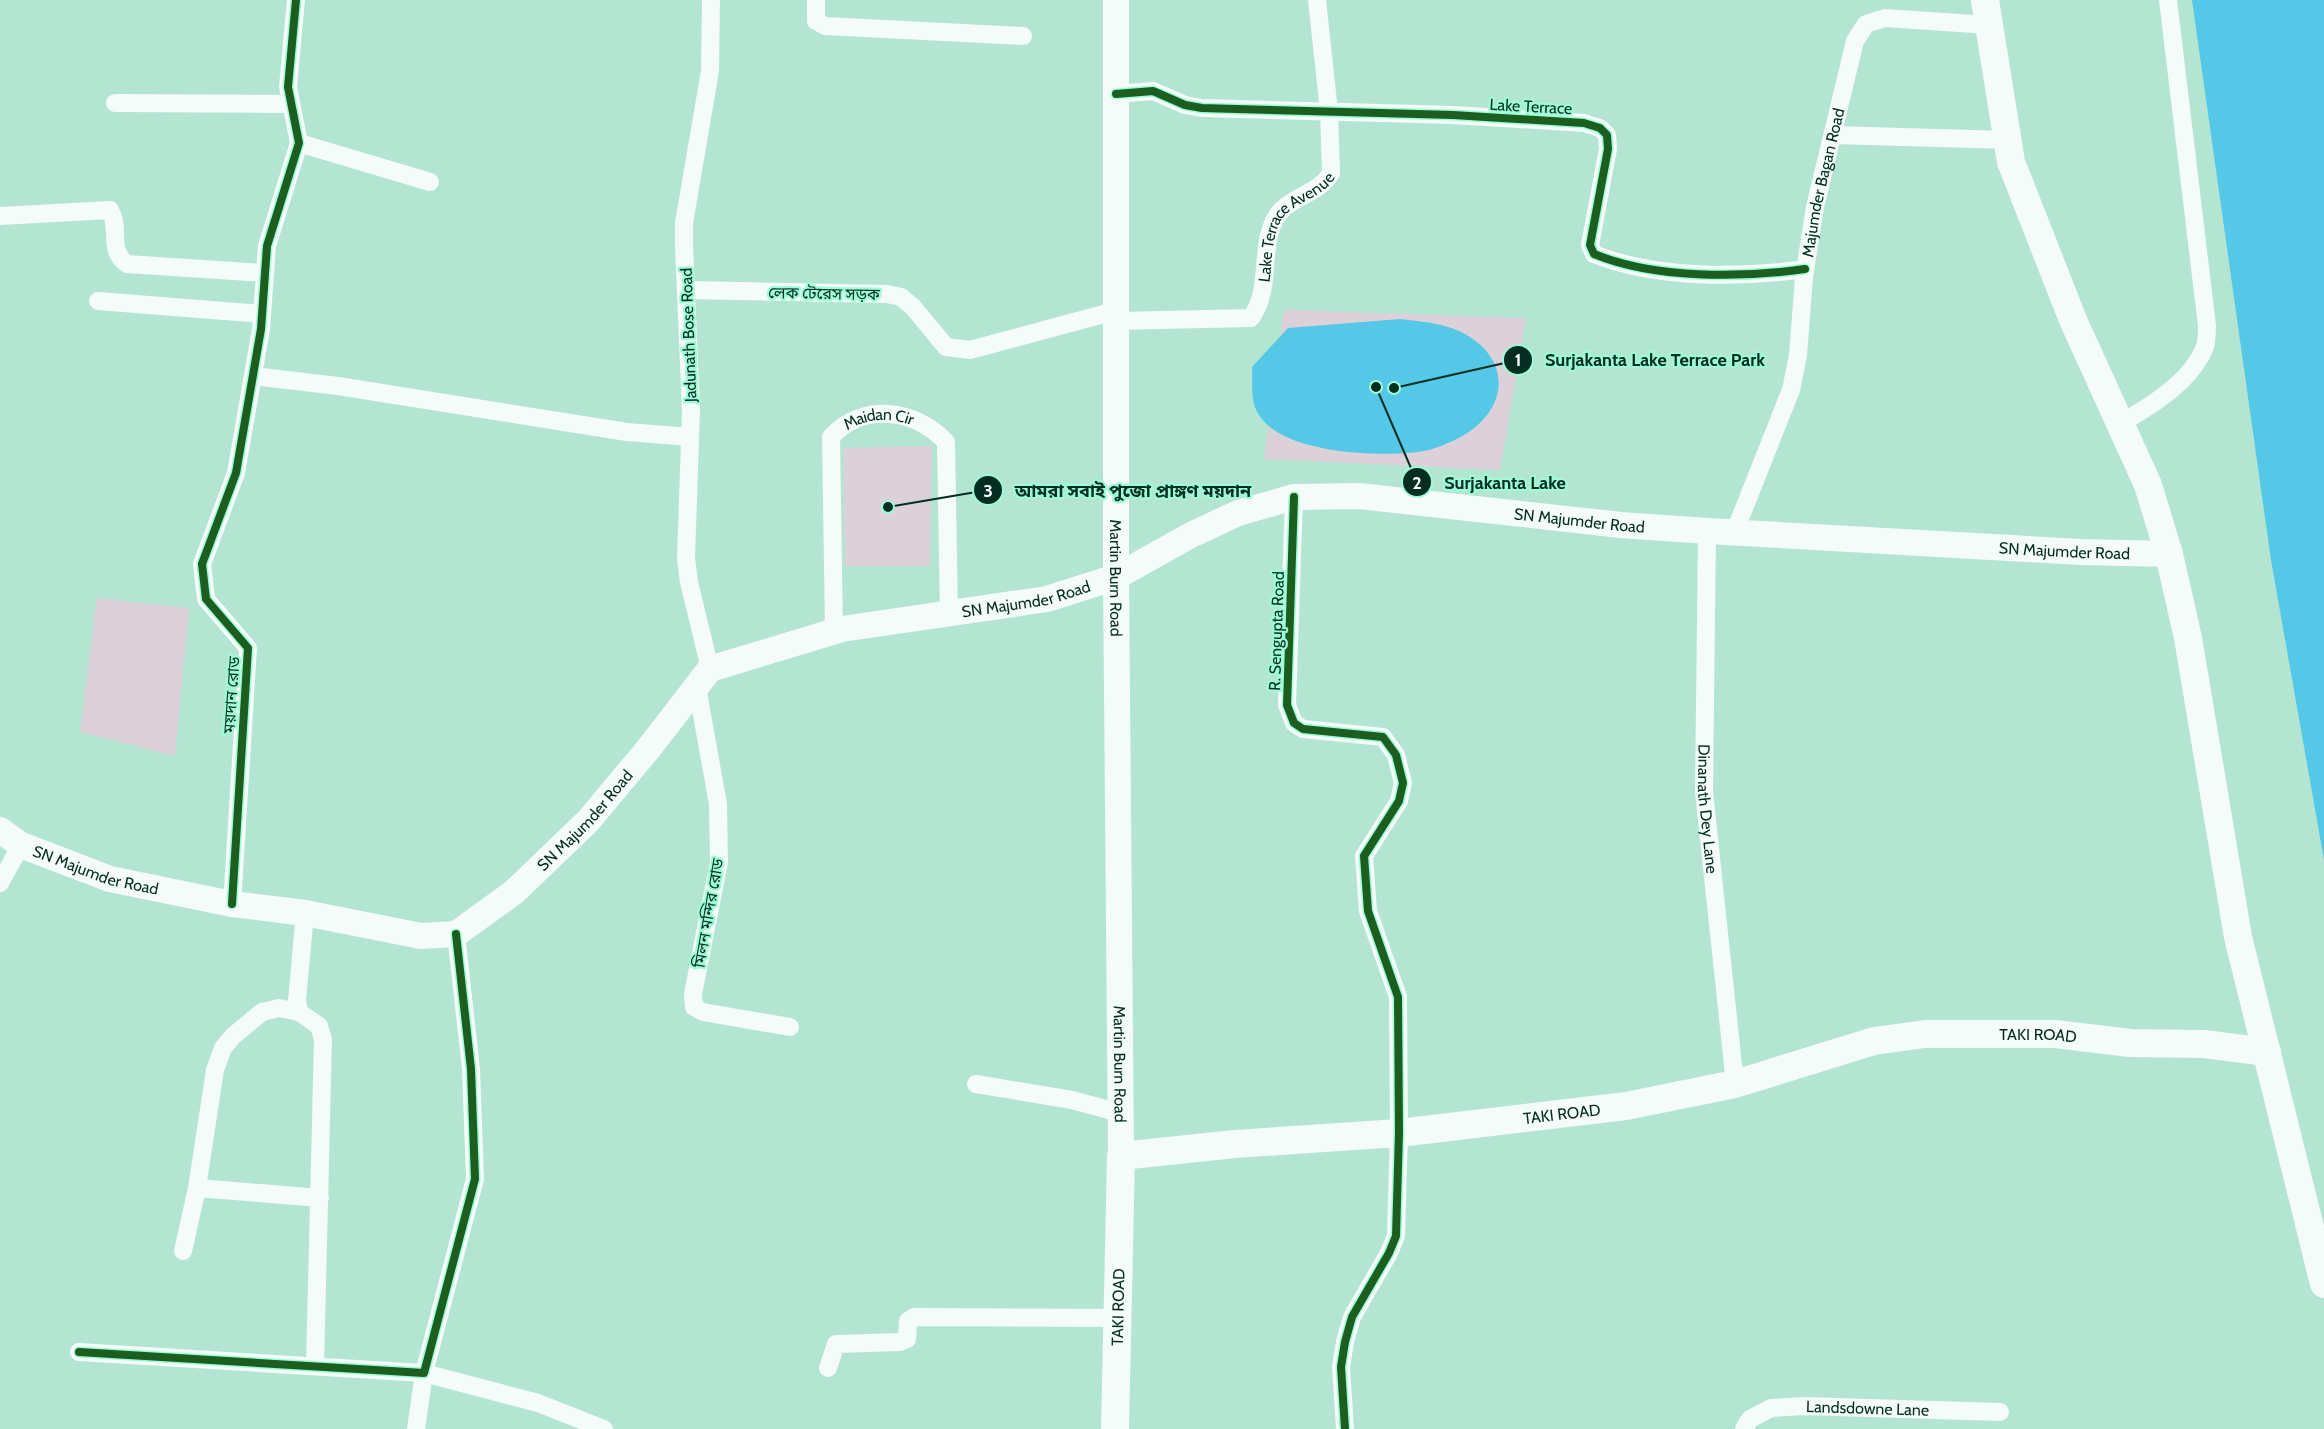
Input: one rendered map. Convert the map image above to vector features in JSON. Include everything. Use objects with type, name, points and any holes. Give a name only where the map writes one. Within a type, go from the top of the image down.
[{"type":"main road","name":"Martin Burn Road","points":[[1116,0],[1116,577],[1121,1156]]},
{"type":"main road","points":[[1987,12],[2011,162],[2073,320],[2148,485],[2169,554],[2188,638],[2238,937],[2324,1284]]},
{"type":"main road","name":"SN Majumder Road","points":[[0,830],[21,845],[110,879],[232,904],[305,913],[420,936],[456,934],[514,892],[582,828],[703,678],[834,632],[894,620],[949,615],[1047,598],[1116,577],[1189,536],[1238,513],[1294,497],[1359,496],[1621,525],[1707,531],[2069,551],[2169,554]]},
{"type":"main road","name":"TAKI ROAD","points":[[1115,1429],[1121,1156],[1235,1144],[1399,1133],[1626,1106],[1735,1083],[1874,1041],[1925,1034],[2055,1034],[2130,1043],[2204,1044],[2267,1052]]},
{"type":"street","points":[[296,0],[288,87],[299,143],[430,182]]},
{"type":"street","name":"Jadunath Bose Road","points":[[703,678],[686,559],[690,437],[684,223],[710,71],[711,0]]},
{"type":"street","points":[[816,0],[816,21],[825,26],[1023,36]]},
{"type":"street","name":"Lake Terrace Avenue","points":[[1115,316],[1251,318],[1261,300],[1269,234],[1274,221],[1280,212],[1327,182],[1331,173],[1329,111],[1317,0]]},
{"type":"street","points":[[2121,423],[2163,397],[2196,363],[2205,347],[2207,326],[2168,0]]},
{"type":"street","name":"Majumder Bagan Road","points":[[1735,531],[1791,390],[1798,355],[1806,269],[1815,207],[1855,41],[1866,24],[1885,18],[1987,12]]},
{"type":"street","name":"Lake Terrace","points":[[1116,94],[1153,92],[1185,105],[1202,108],[1329,111],[1572,122],[1592,126],[1607,135],[1608,148],[1590,245],[1594,254],[1614,263],[1699,274],[1761,275],[1806,269]]},
{"type":"street","points":[[116,103],[291,104]]},
{"type":"street","points":[[1833,135],[2007,140]]},
{"type":"street","name":"ময়দান রোড","points":[[232,904],[248,648],[206,599],[202,564],[236,473],[262,314],[267,246],[299,143]]},
{"type":"street","points":[[0,216],[110,210],[114,217],[115,250],[127,264],[265,273]]},
{"type":"street","name":"লেক টেরেস সড়ক","points":[[686,290],[894,295],[901,297],[913,307],[946,346],[956,350],[970,350],[1115,316]]},
{"type":"street","points":[[98,301],[262,314]]},
{"type":"street","points":[[253,376],[338,386],[627,432],[690,437]]},
{"type":"street","name":"Maidan Cir","points":[[834,632],[831,437],[853,419],[882,412],[927,424],[946,442],[949,615]]},
{"type":"street","name":"R. Sengupta Road","points":[[1294,497],[1287,705],[1290,714],[1294,723],[1303,729],[1383,737],[1396,755],[1403,783],[1399,801],[1364,856],[1368,911],[1398,997],[1399,1133],[1396,1236],[1389,1253],[1352,1317],[1345,1342],[1341,1367],[1345,1429]]},
{"type":"street","name":"Dinanath Dey Lane","points":[[1707,531],[1704,792],[1735,1083]]},
{"type":"street","name":"মিলন মন্দির রোড","points":[[703,678],[718,804],[719,862],[693,994],[694,1007],[703,1012],[790,1027]]},
{"type":"street","points":[[0,884],[21,845]]},
{"type":"street","points":[[300,1012],[297,1000],[305,913]]},
{"type":"street","points":[[416,1429],[424,1373],[475,1179],[471,1069],[456,934]]},
{"type":"street","points":[[183,1251],[197,1188],[212,1088],[222,1048],[232,1036],[262,1012],[279,1008],[300,1012],[319,1026],[323,1039],[315,1365]]},
{"type":"street","points":[[975,1084],[1072,1100],[1120,1113]]},
{"type":"street","points":[[197,1188],[320,1198]]},
{"type":"street","points":[[828,1368],[836,1344],[900,1342],[907,1338],[908,1321],[914,1317],[1118,1318]]},
{"type":"street","points":[[79,1352],[424,1373],[538,1403],[604,1429]]},
{"type":"street","name":"Landsdowne Lane","points":[[1744,1429],[1750,1419],[1771,1408],[1804,1406],[2000,1412]]},
{"type":"shaded area","points":[[1284,310],[1526,318],[1500,470],[1264,459]]},
{"type":"shaded area","points":[[932,446],[930,566],[845,566],[843,448]]},
{"type":"shaded area","points":[[97,598],[189,608],[175,756],[80,732]]},
{"type":"water","points":[[2192,0],[2324,0],[2324,860],[2271,560]]},
{"type":"water","points":[[1400,319],[1436,324],[1462,332],[1484,348],[1493,360],[1498,373],[1495,400],[1489,413],[1478,425],[1442,446],[1424,451],[1380,454],[1312,446],[1275,430],[1262,419],[1255,407],[1252,367],[1288,328]]},
{"type":"cycle path","points":[[232,904],[248,648],[206,599],[202,564],[236,473],[261,329],[267,246],[299,143],[288,87],[296,0]]},
{"type":"cycle path","points":[[1116,94],[1153,91],[1185,105],[1202,108],[1453,115],[1584,123],[1600,128],[1607,135],[1608,149],[1590,245],[1594,254],[1644,268],[1698,274],[1754,274],[1805,269]]},
{"type":"cycle path","points":[[1294,497],[1287,705],[1294,723],[1303,729],[1383,737],[1396,755],[1403,783],[1399,801],[1364,856],[1368,911],[1398,997],[1399,1133],[1396,1236],[1389,1253],[1352,1317],[1345,1342],[1341,1367],[1345,1429]]},
{"type":"cycle path","points":[[79,1352],[424,1373],[475,1179],[471,1069],[456,934]]},
{"type":"place","name":"Surjakanta Lake","points":[[1376,387]]},
{"type":"place","name":"Surjakanta Lake Terrace Park","points":[[1394,388]]},
{"type":"place","name":"আমরা সবাই পুজো প্রাঙ্গণ ময়দান","points":[[888,507]]}]
